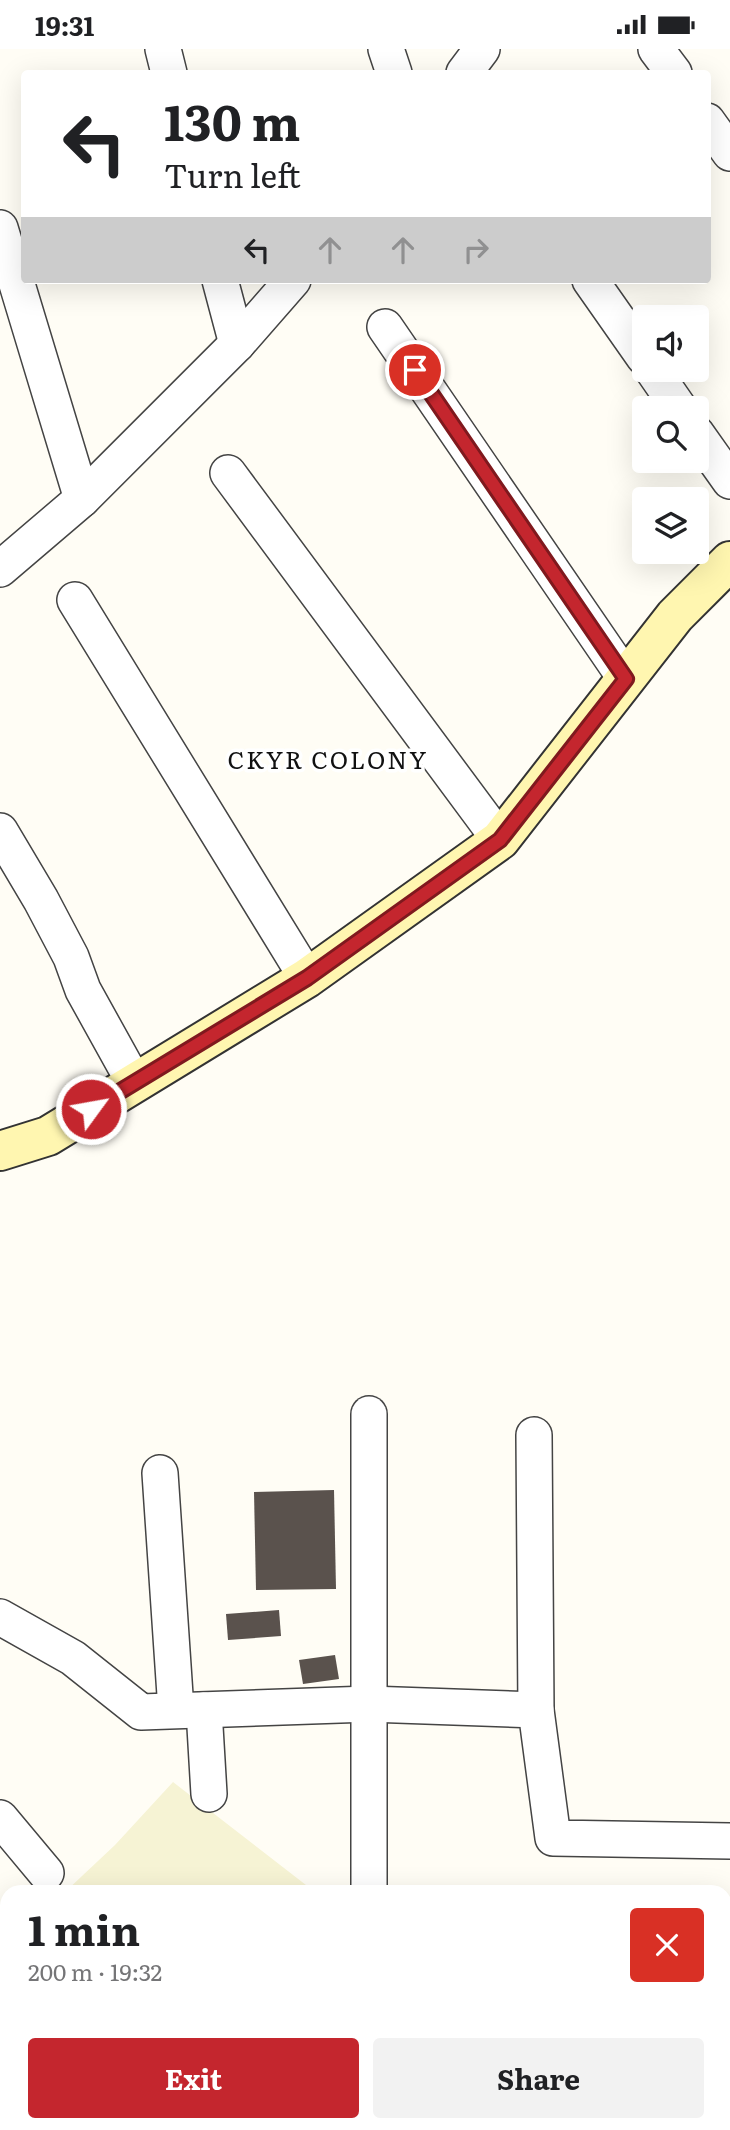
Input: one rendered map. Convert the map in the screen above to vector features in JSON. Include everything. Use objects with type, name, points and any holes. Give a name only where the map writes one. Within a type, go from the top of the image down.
[{"type":"street","points":[[163,49],[168,70]]},
{"type":"street","points":[[386,49],[393,70]]},
{"type":"street","points":[[466,70],[482,49]]},
{"type":"street","points":[[656,49],[672,70]]},
{"type":"street","points":[[711,127],[730,153]]},
{"type":"street","points":[[0,228],[82,499]]},
{"type":"street","points":[[221,284],[237,344]]},
{"type":"street","points":[[0,569],[82,499],[237,344],[290,284]]},
{"type":"street","points":[[593,284],[632,340]]},
{"type":"street","points":[[385,327],[626,679]]},
{"type":"street","points":[[709,451],[730,481]]},
{"type":"street","points":[[229,473],[500,840]]},
{"type":"street","points":[[0,1151],[48,1136],[307,978],[500,840],[675,616],[730,561]]},
{"type":"street","points":[[75,600],[307,978]]},
{"type":"street","points":[[0,831],[41,900],[71,957],[83,990],[134,1082]]},
{"type":"street","points":[[369,1414],[369,1885]]},
{"type":"street","points":[[534,1434],[536,1710],[553,1838],[730,1841]]},
{"type":"street","points":[[160,1473],[190,1710],[209,1794]]},
{"type":"street","points":[[0,1617],[73,1658],[141,1712],[369,1704],[536,1710]]},
{"type":"street","points":[[0,1818],[46,1873]]},
{"type":"shaded area","points":[[173,1782],[306,1885],[72,1885],[115,1845]]},
{"type":"building","points":[[334,1490],[336,1589],[256,1590],[254,1492]]},
{"type":"building","points":[[279,1610],[281,1636],[228,1640],[226,1614]]},
{"type":"building","points":[[335,1655],[339,1679],[303,1684],[299,1660]]},
{"type":"district","name":"CKYR COLONY","points":[[328,761]]},
{"type":"route","points":[[91,1109],[307,978],[500,840],[626,679],[415,370]]}]
